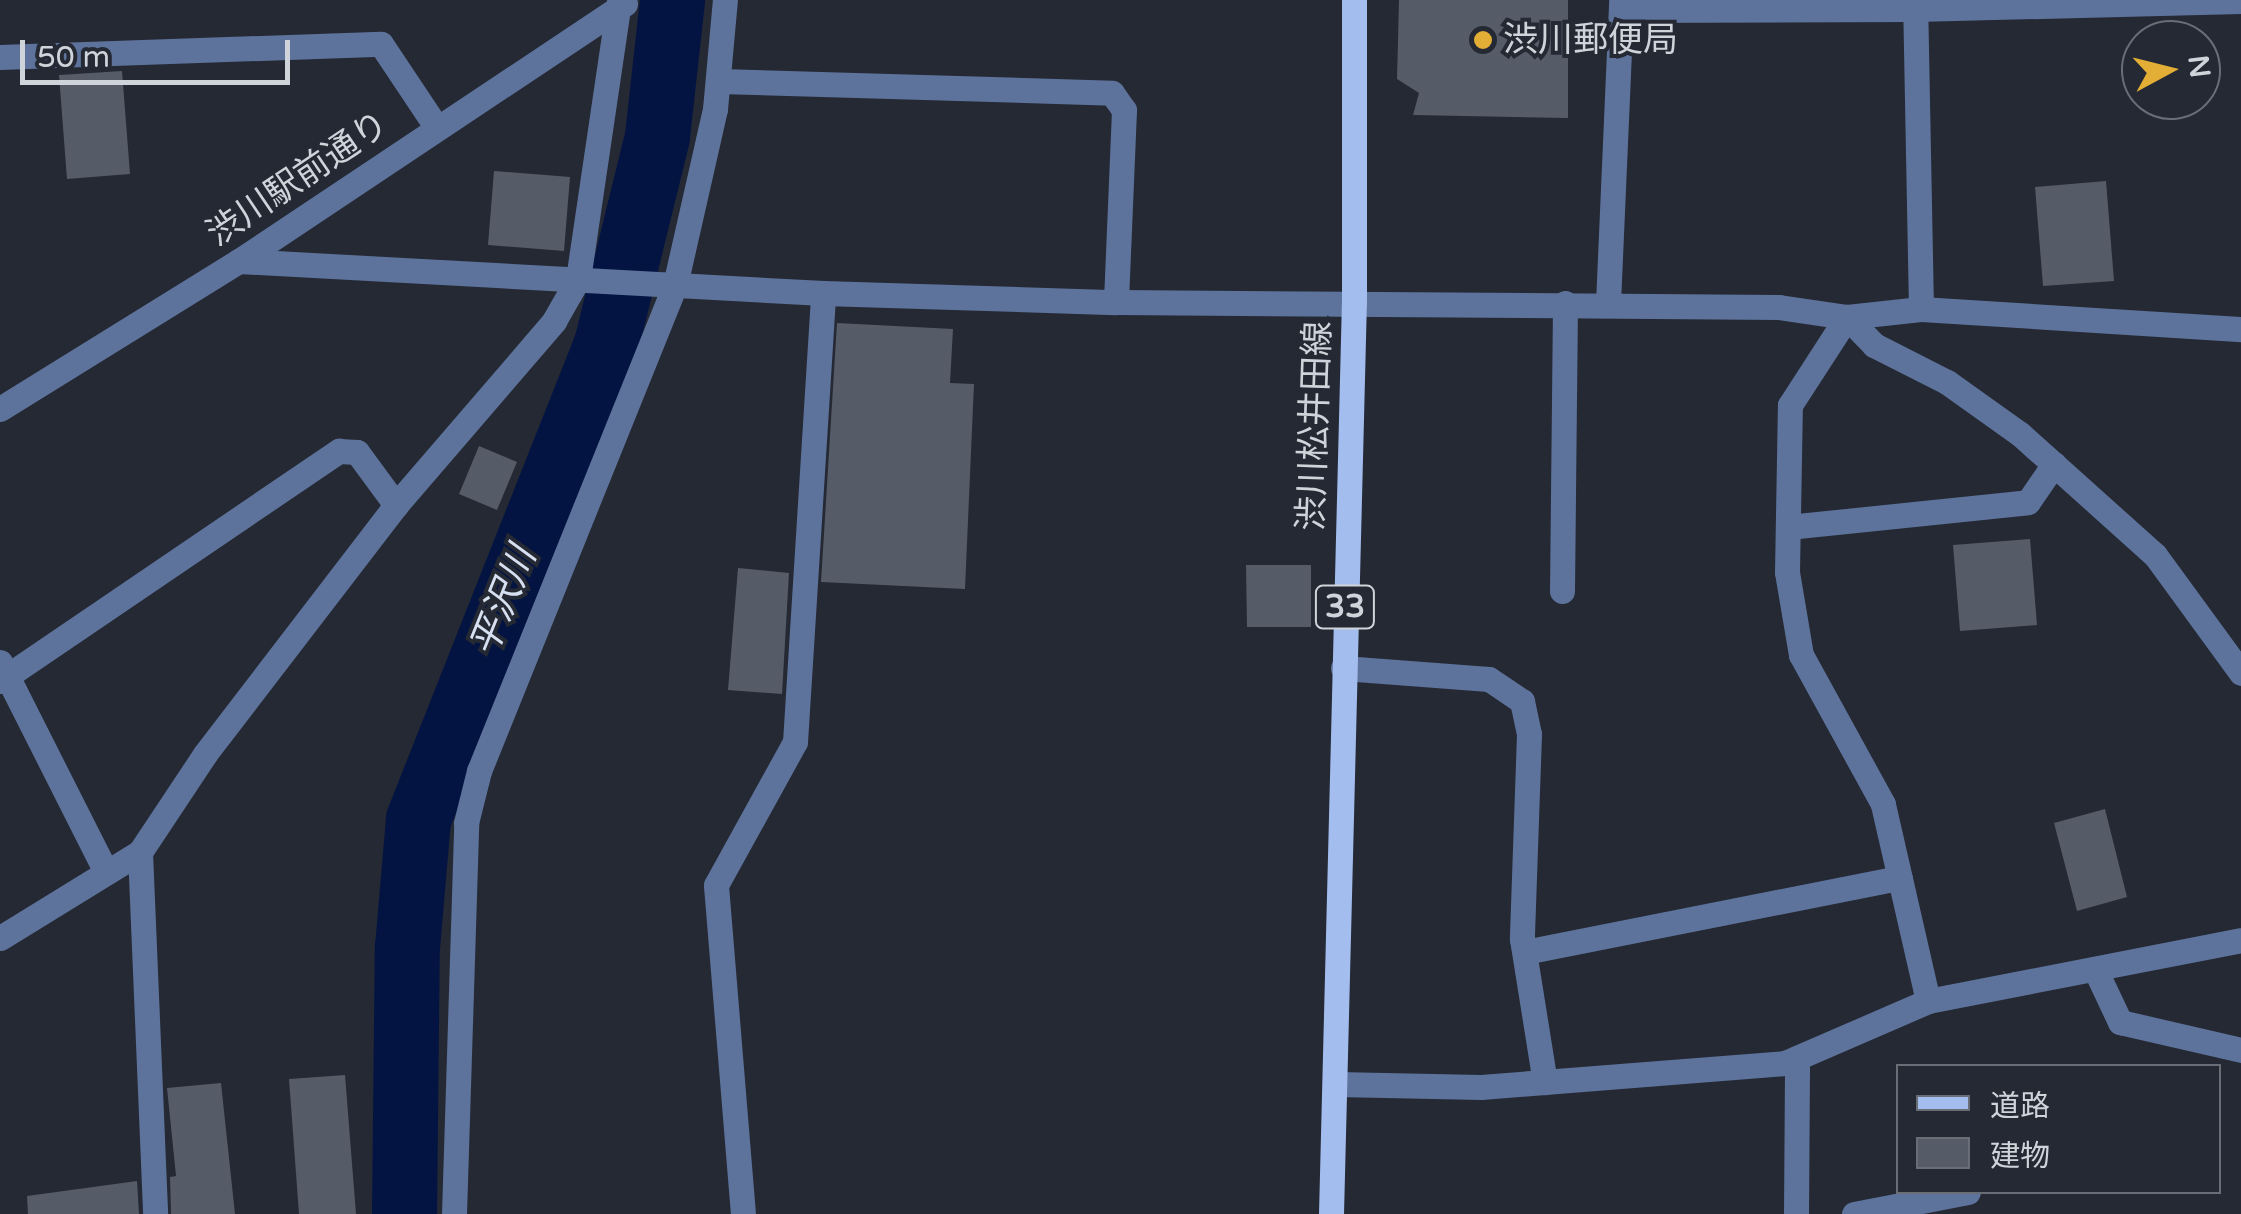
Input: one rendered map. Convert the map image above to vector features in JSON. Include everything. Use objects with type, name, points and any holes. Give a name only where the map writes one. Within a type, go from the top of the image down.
[{"type":"main road","name":"渋川松井田線","points":[[1331,1214],[1354,302],[1354,0]]},
{"type":"street","points":[[454,1214],[466,823],[479,771],[668,285],[719,81],[725,0]]},
{"type":"street","points":[[1608,303],[1621,5],[1915,9],[2241,1]]},
{"type":"street","points":[[0,938],[140,852],[205,754],[396,505],[554,321],[584,280],[622,3]]},
{"type":"street","name":"渋川駅前通り","points":[[0,409],[239,261],[622,3]]},
{"type":"street","points":[[1915,9],[1921,309]]},
{"type":"street","points":[[0,57],[381,44],[437,128]]},
{"type":"street","points":[[719,81],[1112,93],[1124,110],[1116,302]]},
{"type":"street","points":[[239,261],[823,293],[1116,302],[1780,306],[1847,317],[1921,309],[2241,330]]},
{"type":"street","points":[[743,1214],[716,884],[795,742],[823,293]]},
{"type":"street","points":[[1562,591],[1565,303]]},
{"type":"street","points":[[1847,317],[1874,345],[1947,382],[2054,464],[2155,555],[2241,673]]},
{"type":"street","points":[[1847,317],[1790,405],[1788,527],[1800,656],[1883,804],[1928,1001]]},
{"type":"street","points":[[106,872],[2,673],[339,451],[357,452],[396,505]]},
{"type":"street","points":[[1788,527],[2028,502],[2054,464]]},
{"type":"street","points":[[1343,668],[1489,679],[1522,701],[1529,734],[1524,952],[1545,1082]]},
{"type":"street","points":[[140,852],[155,1214]]},
{"type":"street","points":[[1524,952],[1900,878]]},
{"type":"street","points":[[1336,1084],[1545,1082],[1797,1058],[1928,1001],[2241,940]]},
{"type":"street","points":[[2095,969],[2120,1022],[2241,1050]]},
{"type":"street","points":[[1796,1214],[1797,1058]]},
{"type":"street","points":[[1854,1214],[1958,1194]]},
{"type":"building","name":"渋川郵便局","points":[[1399,0],[1568,0],[1568,118],[1413,115],[1419,93],[1397,79]]},
{"type":"building","points":[[122,71],[130,174],[67,179],[59,75]]},
{"type":"building","points":[[494,171],[570,177],[564,251],[488,245]]},
{"type":"building","points":[[2106,181],[2114,281],[2043,286],[2035,187]]},
{"type":"building","points":[[837,323],[953,329],[950,383],[974,384],[965,589],[821,582]]},
{"type":"building","points":[[479,446],[517,462],[497,510],[459,494]]},
{"type":"building","points":[[2030,539],[2037,625],[1960,631],[1953,545]]},
{"type":"building","points":[[1246,565],[1311,565],[1311,627],[1247,627]]},
{"type":"building","points":[[738,568],[789,573],[782,694],[728,690]]},
{"type":"building","points":[[2105,809],[2127,897],[2077,911],[2054,823]]},
{"type":"building","points":[[345,1075],[356,1214],[299,1214],[289,1079]]},
{"type":"building","points":[[221,1083],[235,1214],[171,1214],[170,1177],[176,1176],[167,1088]]},
{"type":"building","points":[[137,1181],[139,1214],[28,1214],[27,1196]]},
{"type":"waterway","name":"平沢川","points":[[404,1214],[407,947],[418,819],[606,344],[657,136],[672,0]]},
{"type":"place","name":"渋川郵便局","points":[[1483,40]]}]
